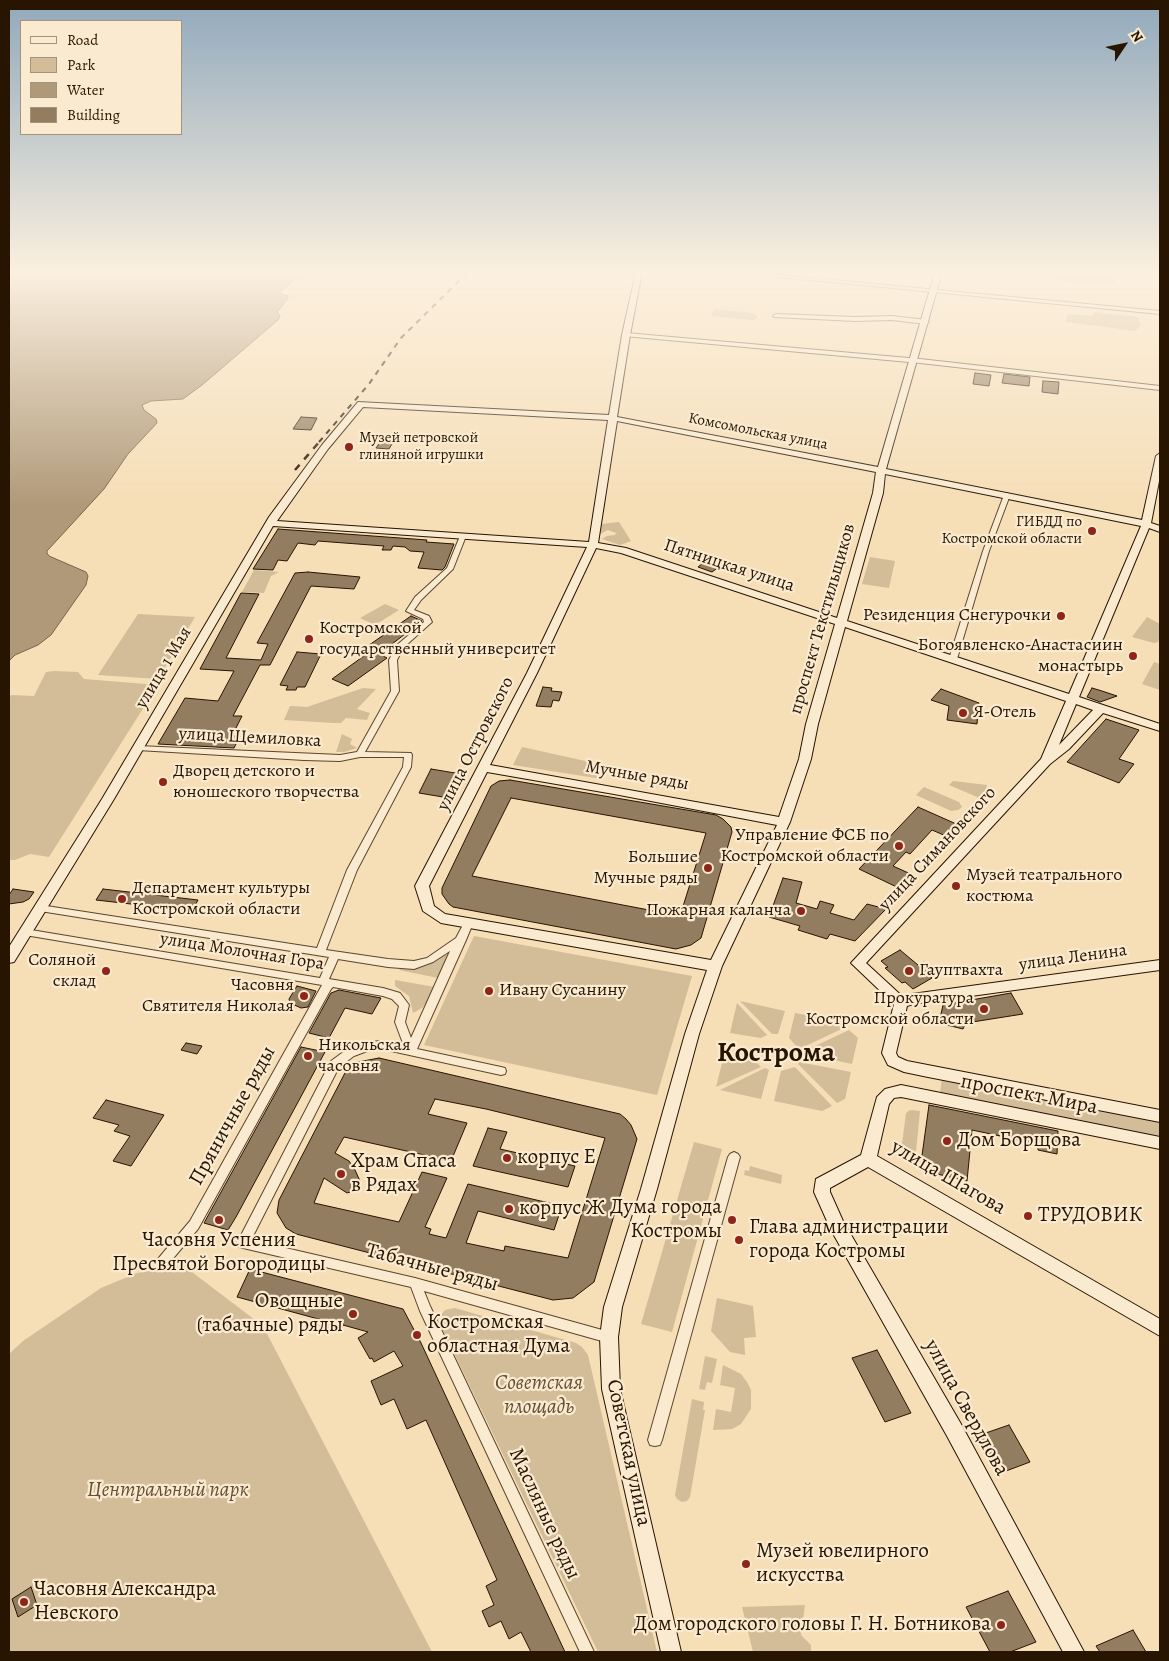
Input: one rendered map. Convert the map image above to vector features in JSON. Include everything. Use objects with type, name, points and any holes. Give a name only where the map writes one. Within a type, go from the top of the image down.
[{"type":"street","name":"улица Островского","points":[[468,923],[441,918],[428,908],[422,886],[532,673],[593,545],[624,350]]},
{"type":"street","points":[[786,350],[913,361],[1160,388]]},
{"type":"street","name":"проспект Текстильщиков","points":[[670,1109],[692,1034],[715,966],[784,822],[805,759],[812,724],[917,350]]},
{"type":"street","name":"Комсомольская улица","points":[[361,404],[612,418],[881,472],[1007,495],[1160,528]]},
{"type":"street","name":"улица 1 Мая","points":[[9,958],[138,748],[271,523],[320,453],[361,404]]},
{"type":"street","name":"улица Симановского","points":[[1046,761],[1146,524],[1160,456]]},
{"type":"street","points":[[953,659],[986,551],[1007,495]]},
{"type":"street","name":"Пятницкая улица","points":[[271,523],[593,545],[623,550],[842,621],[1160,728]]},
{"type":"street","points":[[360,754],[395,691],[393,660],[400,647],[428,622],[426,618],[410,611],[418,599],[450,569],[463,536]]},
{"type":"street","name":"улица Симановского","points":[[902,1002],[858,964],[1046,761],[1065,746],[1100,709]]},
{"type":"street","name":"улица Щемиловка","points":[[138,748],[304,758],[340,758],[360,754],[408,755],[407,767],[352,870],[320,952]]},
{"type":"street","name":"Мучные ряды","points":[[483,768],[784,822]]},
{"type":"street","name":"улица Молочная Гора","points":[[40,908],[335,955],[414,965],[430,960],[461,940]]},
{"type":"street","points":[[411,1050],[468,923],[715,966]]},
{"type":"street","name":"улица Молочная Гора","points":[[25,932],[384,992],[396,996],[404,1005],[400,1022],[411,1050]]},
{"type":"street","name":"Пряничные ряды","points":[[162,1264],[194,1225],[327,986],[335,955]]},
{"type":"street","name":"улица Ленина","points":[[902,1002],[912,999],[1160,965]]},
{"type":"street","name":"проспект Мира","points":[[902,1002],[889,1053],[892,1061],[928,1071],[1160,1116]]},
{"type":"street","points":[[350,1053],[369,1046],[382,1045],[501,1071]]},
{"type":"street","name":"Табачные ряды","points":[[350,1053],[335,1064],[243,1243],[415,1283],[609,1337]]},
{"type":"street","name":"проспект Мира","points":[[868,1159],[882,1101],[890,1093],[902,1091],[1160,1143]]},
{"type":"street","name":"Советская улица","points":[[670,1109],[649,1189],[613,1307],[609,1337],[612,1398],[672,1652]]},
{"type":"street","name":"Советская улица","points":[[655,1440],[734,1157]]},
{"type":"street","name":"улица Свердлова","points":[[868,1159],[822,1184],[822,1192],[837,1225],[954,1430],[1074,1652]]},
{"type":"street","name":"улица Шагова","points":[[868,1159],[1160,1328]]},
{"type":"street","name":"Масляные ряды","points":[[415,1283],[424,1307],[587,1652]]},
{"type":"green space","points":[[619,522],[631,541],[620,545],[602,539],[616,533],[608,530],[600,534],[602,524]]},
{"type":"green space","points":[[870,557],[895,561],[889,588],[862,584]]},
{"type":"green space","points":[[254,570],[279,572],[271,576],[264,593],[242,592]]},
{"type":"green space","points":[[385,604],[399,610],[375,625],[360,618]]},
{"type":"green space","points":[[138,614],[195,617],[158,679],[98,675]]},
{"type":"green space","points":[[1147,617],[1160,624],[1160,638],[1158,642],[1154,643],[1132,637]]},
{"type":"green space","points":[[1154,662],[1160,664],[1160,690],[1142,684]]},
{"type":"green space","points":[[46,672],[78,672],[84,679],[158,685],[49,857],[30,854],[15,860],[9,860],[9,699],[11,695],[34,696]]},
{"type":"green space","points":[[363,688],[376,689],[357,709],[370,713],[367,720],[346,718],[341,723],[334,723],[284,720],[290,706],[307,707]]},
{"type":"green space","points":[[342,734],[352,739],[350,744],[357,748],[336,752]]},
{"type":"green space","points":[[522,747],[608,766],[602,779],[513,765]]},
{"type":"green space","points":[[653,775],[677,780],[673,789],[649,785]]},
{"type":"green space","points":[[953,781],[987,785],[986,788],[994,791],[984,800],[949,785]]},
{"type":"green space","points":[[924,787],[959,802],[962,807],[951,811],[916,795]]},
{"type":"green space","points":[[474,936],[692,976],[657,1095],[424,1045]]},
{"type":"green space","points":[[444,955],[449,955],[438,978],[399,970],[401,968],[420,968]]},
{"type":"green space","points":[[395,980],[435,987],[429,1000],[422,1008],[413,1013],[409,996],[395,986]]},
{"type":"green space","points":[[740,1001],[785,1011],[778,1034],[772,1034]]},
{"type":"green space","points":[[737,1003],[767,1035],[761,1038],[730,1033]]},
{"type":"green space","points":[[795,1013],[840,1021],[846,1027],[799,1049],[789,1038]]},
{"type":"green space","points":[[849,1030],[858,1038],[852,1064],[800,1053]]},
{"type":"green space","points":[[724,1055],[755,1061],[761,1067],[716,1087]]},
{"type":"green space","points":[[799,1062],[851,1072],[845,1099],[837,1103],[798,1064]]},
{"type":"green space","points":[[795,1067],[832,1106],[822,1111],[774,1101],[781,1071]]},
{"type":"green space","points":[[765,1068],[769,1070],[761,1099],[720,1090]]},
{"type":"green space","points":[[942,1078],[1160,1122],[1160,1137],[940,1093]]},
{"type":"green space","points":[[910,1110],[920,1111],[915,1162],[907,1159],[901,1152],[906,1113]]},
{"type":"green space","points":[[694,1142],[722,1149],[672,1332],[641,1324]]},
{"type":"green space","points":[[750,1166],[782,1175],[781,1184],[744,1175],[745,1170],[749,1171]]},
{"type":"green space","name":"Центральный парк","points":[[184,1266],[263,1326],[432,1652],[9,1652],[9,1354],[23,1341],[101,1288],[137,1273]]},
{"type":"green space","points":[[717,1298],[753,1306],[756,1337],[744,1338],[745,1355],[730,1352],[711,1331]]},
{"type":"green space","name":"Советская площадь","points":[[455,1308],[576,1343],[588,1355],[657,1652],[598,1652],[439,1322],[440,1316],[445,1310]]},
{"type":"green space","points":[[705,1356],[717,1359],[712,1383],[707,1382],[705,1390],[699,1389]]},
{"type":"green space","points":[[723,1365],[741,1374],[747,1382],[751,1390],[751,1409],[741,1424],[732,1429],[713,1430],[716,1409],[731,1412],[735,1388],[720,1385]]},
{"type":"green space","points":[[692,1399],[704,1402],[703,1410],[705,1410],[690,1497],[687,1501],[682,1502],[675,1495]]},
{"type":"green space","points":[[805,1605],[801,1635],[811,1645],[811,1652],[753,1652],[742,1607]]},
{"type":"water","points":[[9,350],[243,350],[183,399],[151,401],[142,405],[144,410],[156,419],[157,423],[128,454],[104,489],[47,551],[49,556],[86,572],[88,576],[86,585],[51,635],[38,645],[15,655],[9,661]]},
{"type":"building","points":[[975,373],[991,375],[989,386],[973,384]]},
{"type":"building","points":[[1004,374],[1030,377],[1029,386],[1002,383]]},
{"type":"building","points":[[1043,381],[1059,382],[1058,394],[1042,392]]},
{"type":"building","points":[[301,417],[317,418],[311,430],[293,429]]},
{"type":"building","points":[[383,438],[395,439],[389,449],[376,448]]},
{"type":"building","points":[[278,529],[427,540],[426,542],[454,544],[442,570],[418,568],[424,552],[410,551],[405,547],[393,546],[391,550],[382,550],[384,546],[318,541],[315,545],[298,543],[287,561],[278,560],[273,570],[253,569]]},
{"type":"building","points":[[712,556],[727,561],[712,572],[698,567]]},
{"type":"building","points":[[308,572],[360,577],[354,589],[311,586],[270,665],[260,665],[233,716],[242,716],[232,736],[240,736],[234,748],[158,744],[185,698],[218,701],[234,671],[200,669],[241,593],[259,594],[226,658],[261,660],[268,644],[257,643],[295,573]]},
{"type":"building","points":[[411,616],[422,621],[379,654],[387,658],[348,686],[332,679],[368,653],[362,650]]},
{"type":"building","points":[[297,652],[321,654],[305,687],[297,687],[296,690],[286,690],[288,686],[280,685]]},
{"type":"building","points":[[543,687],[552,688],[551,691],[562,692],[559,701],[553,700],[551,707],[536,706]]},
{"type":"building","points":[[1092,688],[1117,696],[1100,702],[1087,697]]},
{"type":"building","name":"Я-Отель","points":[[941,689],[979,703],[977,724],[947,720],[949,706],[931,700]]},
{"type":"building","points":[[1106,719],[1139,730],[1119,759],[1134,764],[1119,783],[1067,762]]},
{"type":"building","points":[[431,769],[461,774],[449,798],[419,793]]},
{"type":"building","name":"Большие Мучные ряды","points":[[510,780],[716,815],[723,819],[731,827],[732,832],[701,938],[691,945],[676,949],[453,907],[449,904],[442,894],[442,888],[491,786],[499,781]],"holes":[[[511,798],[706,833],[680,916],[472,876]]]},
{"type":"building","name":"Управление ФСБ по Костромской области","points":[[918,807],[963,827],[953,839],[932,830],[910,854],[906,852],[893,866],[915,876],[903,890],[859,869]]},
{"type":"building","name":"Пожарная каланча","points":[[783,878],[802,882],[796,903],[817,909],[820,901],[834,905],[830,913],[854,920],[867,904],[886,909],[855,941],[830,934],[827,939],[798,930],[800,926],[769,917]]},
{"type":"building","points":[[13,889],[34,892],[29,899],[23,902],[9,904],[9,895]]},
{"type":"building","points":[[103,889],[198,900],[192,911],[96,900]]},
{"type":"building","name":"Гауптвахта","points":[[900,950],[918,965],[924,962],[933,969],[926,973],[932,978],[913,989],[905,982],[902,983],[885,968],[888,967],[881,961]]},
{"type":"building","name":"Часовня Святителя Николая","points":[[297,986],[316,991],[308,1007],[301,1008],[290,1003],[289,999]]},
{"type":"building","points":[[339,990],[381,998],[372,1014],[345,1008],[329,1038],[309,1033],[331,993]]},
{"type":"building","points":[[1011,993],[1023,1014],[966,1023],[963,1029],[939,1023],[943,1005]]},
{"type":"building","points":[[186,1043],[202,1046],[197,1054],[181,1050]]},
{"type":"building","points":[[301,1047],[325,1052],[236,1217],[228,1230],[204,1223]]},
{"type":"building","points":[[379,1058],[620,1114],[626,1119],[637,1139],[594,1282],[573,1298],[553,1300],[296,1234],[286,1228],[277,1213],[279,1200],[346,1071],[358,1062]],"holes":[[[435,1099],[486,1109],[605,1138],[568,1258],[505,1246],[504,1251],[466,1243],[478,1211],[554,1230],[562,1206],[468,1184],[446,1238],[429,1234],[431,1229],[425,1227],[447,1178],[422,1172],[399,1222],[314,1203],[324,1178],[347,1193],[357,1190],[360,1181],[355,1170],[349,1161],[335,1153],[344,1137],[451,1161],[467,1123],[428,1114]]]},
{"type":"building","points":[[106,1100],[164,1115],[131,1166],[113,1161],[130,1136],[114,1131],[119,1125],[93,1118]]},
{"type":"building","name":"Дом Борщова","points":[[929,1105],[1058,1131],[1057,1154],[1038,1150],[1038,1144],[972,1130],[967,1181],[920,1170]]},
{"type":"building","name":"корпус Е","points":[[488,1128],[507,1132],[500,1149],[575,1166],[568,1187],[473,1166]]},
{"type":"building","points":[[250,1269],[403,1309],[421,1343],[565,1652],[531,1652],[521,1632],[509,1639],[501,1621],[489,1627],[482,1611],[494,1605],[486,1586],[497,1580],[426,1420],[407,1429],[394,1399],[381,1405],[371,1381],[403,1366],[394,1351],[374,1362],[372,1358],[370,1359],[358,1338],[368,1332],[343,1325],[341,1331],[320,1326],[322,1320],[237,1297]]},
{"type":"building","points":[[877,1350],[911,1413],[885,1422],[852,1358]]},
{"type":"building","points":[[1009,1425],[1030,1462],[998,1474],[977,1436]]},
{"type":"building","name":"Часовня Александра Невского","points":[[31,1587],[37,1605],[18,1617],[12,1599]]},
{"type":"building","name":"Дом городского головы Г. Н. Ботникова","points":[[1008,1591],[1036,1642],[1010,1652],[990,1652],[966,1607]]},
{"type":"building","points":[[1133,1630],[1146,1652],[1100,1652],[1096,1646]]},
{"type":"railway","points":[[319,442],[369,384],[393,350]]},
{"type":"railway","points":[[295,470],[320,441]]},
{"type":"place","name":"Музей петровской глиняной игрушки","points":[[349,447]]},
{"type":"place","name":"ГИБДД по Костромской области","points":[[1092,531]]},
{"type":"place","name":"Резиденция Снегурочки","points":[[1061,616]]},
{"type":"place","name":"Костромской государственный университет","points":[[309,639]]},
{"type":"place","name":"Богоявленско-Анастасиин монастырь","points":[[1133,656]]},
{"type":"place","name":"Я-Отель","points":[[963,713]]},
{"type":"place","name":"Дворец детского и юношеского творчества","points":[[163,782]]},
{"type":"place","name":"Управление ФСБ по Костромской области","points":[[899,846]]},
{"type":"place","name":"Большие Мучные ряды","points":[[708,868]]},
{"type":"place","name":"Музей театрального костюма","points":[[956,886]]},
{"type":"place","name":"Департамент культуры Костромской области","points":[[122,899]]},
{"type":"place","name":"Пожарная каланча","points":[[801,911]]},
{"type":"place","name":"Соляной склад","points":[[106,971]]},
{"type":"place","name":"Гауптвахта","points":[[909,971]]},
{"type":"place","name":"Ивану Сусанину","points":[[489,991]]},
{"type":"place","name":"Часовня Святителя Николая","points":[[304,996]]},
{"type":"place","name":"Прокуратура Костромской области","points":[[984,1009]]},
{"type":"place","name":"Никольская часовня","points":[[308,1056]]},
{"type":"place","name":"Дом Борщова","points":[[947,1141]]},
{"type":"place","name":"корпус Е","points":[[507,1158]]},
{"type":"place","name":"Храм Спаса в Рядах","points":[[341,1174]]},
{"type":"place","name":"корпус Ж","points":[[509,1209]]},
{"type":"place","name":"ТРУДОВИК","points":[[1028,1216]]},
{"type":"place","name":"Часовня Успения Пресвятой Богородицы","points":[[219,1220]]},
{"type":"place","name":"Дума города Костромы","points":[[732,1220]]},
{"type":"place","name":"Глава администрации города Костромы","points":[[739,1240]]},
{"type":"place","name":"Овощные (табачные) ряды","points":[[353,1314]]},
{"type":"place","name":"Костромская областная Дума","points":[[417,1335]]},
{"type":"place","name":"Музей ювелирного искусства","points":[[746,1564]]},
{"type":"place","name":"Часовня Александра Невского","points":[[24,1602]]},
{"type":"place","name":"Дом городского головы Г. Н. Ботникова","points":[[1001,1625]]},
{"type":"district","name":"Кострома","points":[[776,1054]]}]
